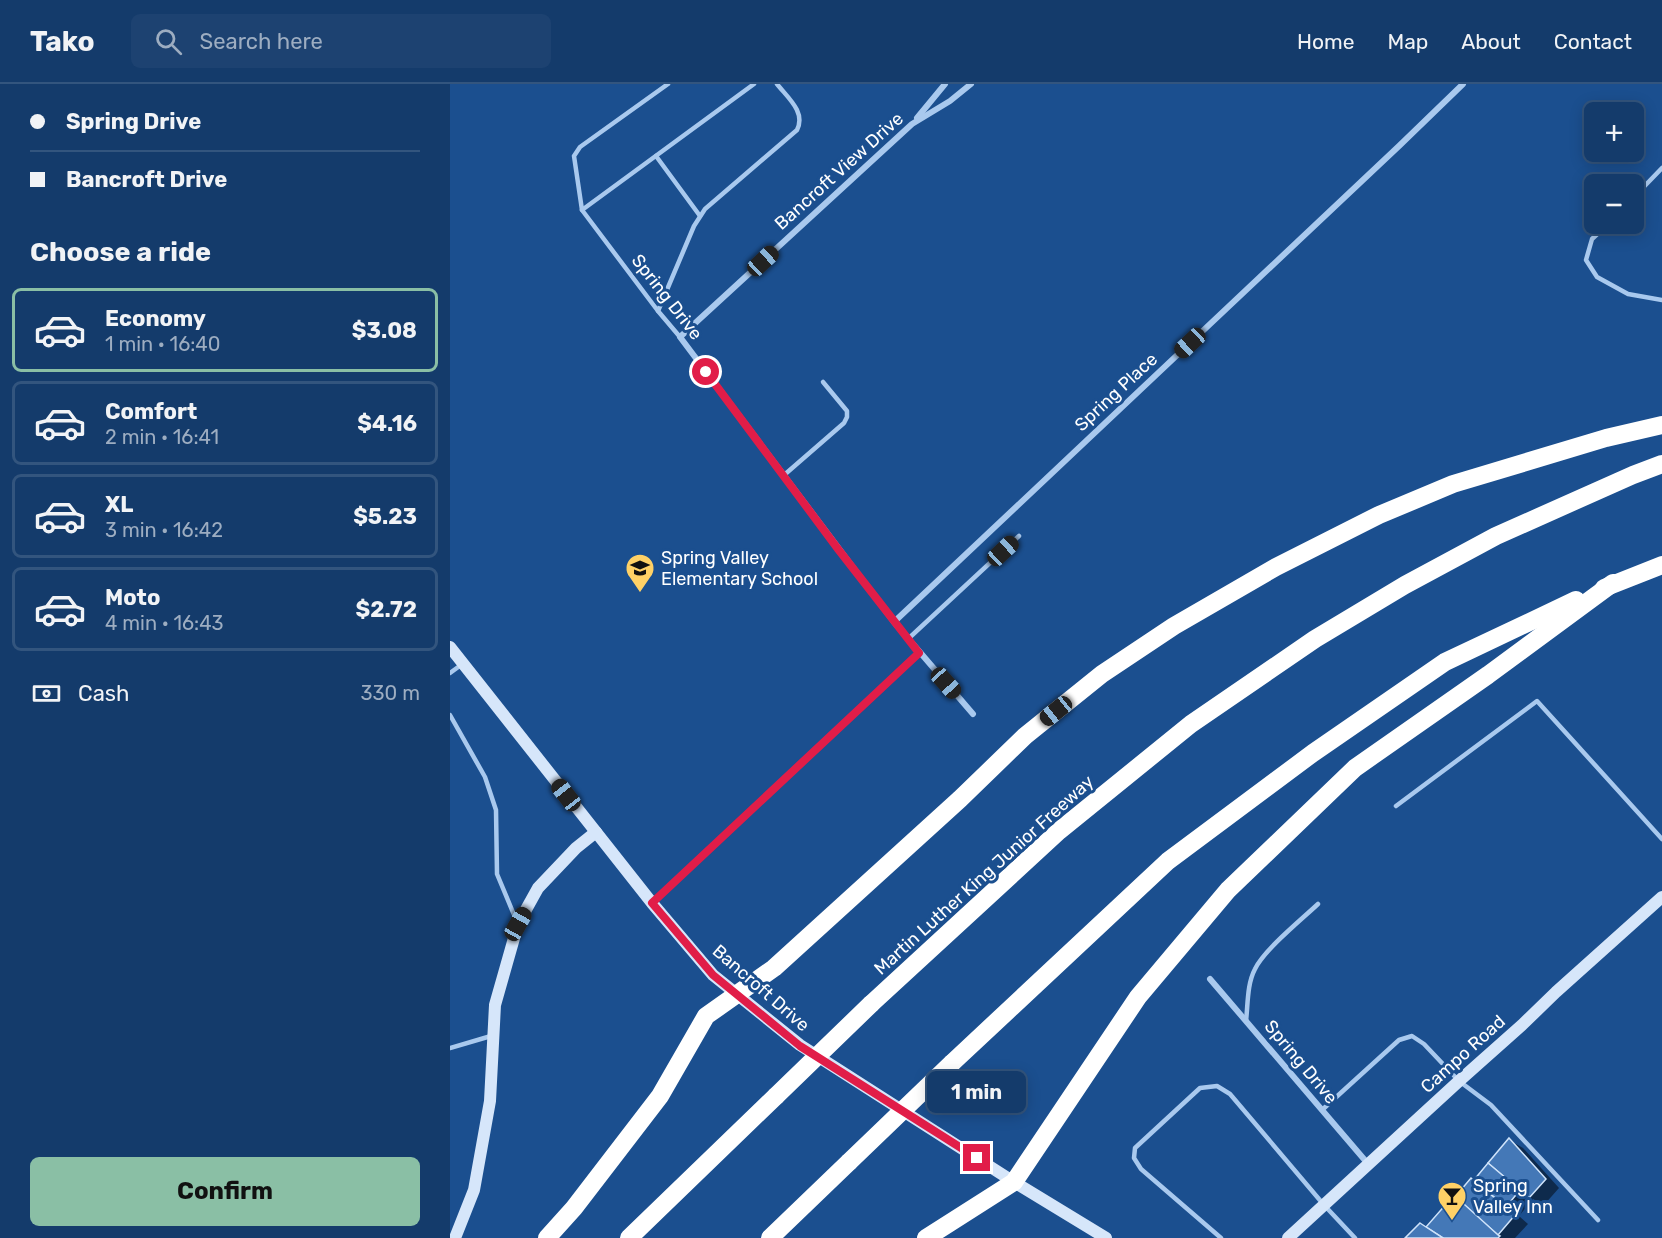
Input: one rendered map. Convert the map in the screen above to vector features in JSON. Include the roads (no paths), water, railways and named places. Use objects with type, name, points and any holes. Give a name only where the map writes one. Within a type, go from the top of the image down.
[{"type":"highway","points":[[547,1238],[574,1208],[660,1096],[706,1016],[783,960],[960,799],[1025,736],[1102,674],[1174,626],[1276,567],[1379,515],[1453,484],[1605,438],[1662,425]]},
{"type":"highway","name":"Martin Luther King Junior Freeway","points":[[629,1238],[871,1004],[1059,831],[1191,724],[1315,639],[1405,585],[1496,536],[1662,464]]},
{"type":"highway","points":[[770,1238],[952,1063],[1168,861],[1313,753],[1445,662],[1613,584],[1662,565]]},
{"type":"highway","points":[[926,1238],[1014,1182],[1138,997],[1228,891],[1355,768],[1613,584]]},
{"type":"street","points":[[912,124],[945,84]]},
{"type":"street","name":"Bancroft View Drive","points":[[680,337],[912,124],[950,101],[971,84]]},
{"type":"street","name":"Spring Place","points":[[894,622],[1463,84]]},
{"type":"street","name":"Spring Drive","points":[[680,337],[894,622],[973,714]]},
{"type":"street","name":"Bancroft Drive","points":[[450,647],[652,903],[713,975],[800,1046],[1106,1238]]},
{"type":"street","points":[[652,903],[919,653]]},
{"type":"street","points":[[455,1238],[474,1190],[490,1101],[495,1005],[518,924],[538,888],[576,848],[596,832]]},
{"type":"street","name":"Campo Road","points":[[1288,1238],[1662,897]]},
{"type":"street","name":"Spring Drive","points":[[1210,979],[1369,1165]]},
{"type":"lane","points":[[668,84],[580,147],[574,156],[582,210],[754,84]]},
{"type":"lane","points":[[658,311],[694,226],[705,209],[797,130],[800,113],[777,84]]},
{"type":"lane","points":[[656,156],[700,216]]},
{"type":"lane","points":[[1644,187],[1662,168]]},
{"type":"lane","name":"Spring Drive","points":[[582,210],[680,337]]},
{"type":"lane","points":[[1597,234],[1592,239],[1586,260],[1597,277],[1629,294],[1662,300]]},
{"type":"lane","points":[[783,476],[844,423],[847,417],[847,411],[823,382]]},
{"type":"lane","points":[[908,639],[1019,536]]},
{"type":"lane","points":[[450,673],[464,664]]},
{"type":"lane","points":[[1396,806],[1537,701],[1662,839]]},
{"type":"lane","points":[[450,715],[485,777],[496,810],[497,874],[518,924]]},
{"type":"lane","points":[[1246,1021],[1249,990],[1255,969],[1270,949],[1318,904]]},
{"type":"lane","points":[[450,1048],[493,1035]]},
{"type":"lane","points":[[1322,1110],[1399,1040],[1412,1035],[1424,1044],[1459,1081],[1491,1105],[1598,1220]]},
{"type":"lane","points":[[1221,1238],[1141,1169],[1134,1158],[1135,1148],[1200,1088],[1217,1086],[1230,1094],[1355,1238]]},
{"type":"place","name":"Spring Valley Elementary School","points":[[640,594]]},
{"type":"place","name":"Spring Valley Inn","points":[[1452,1222]]}]
